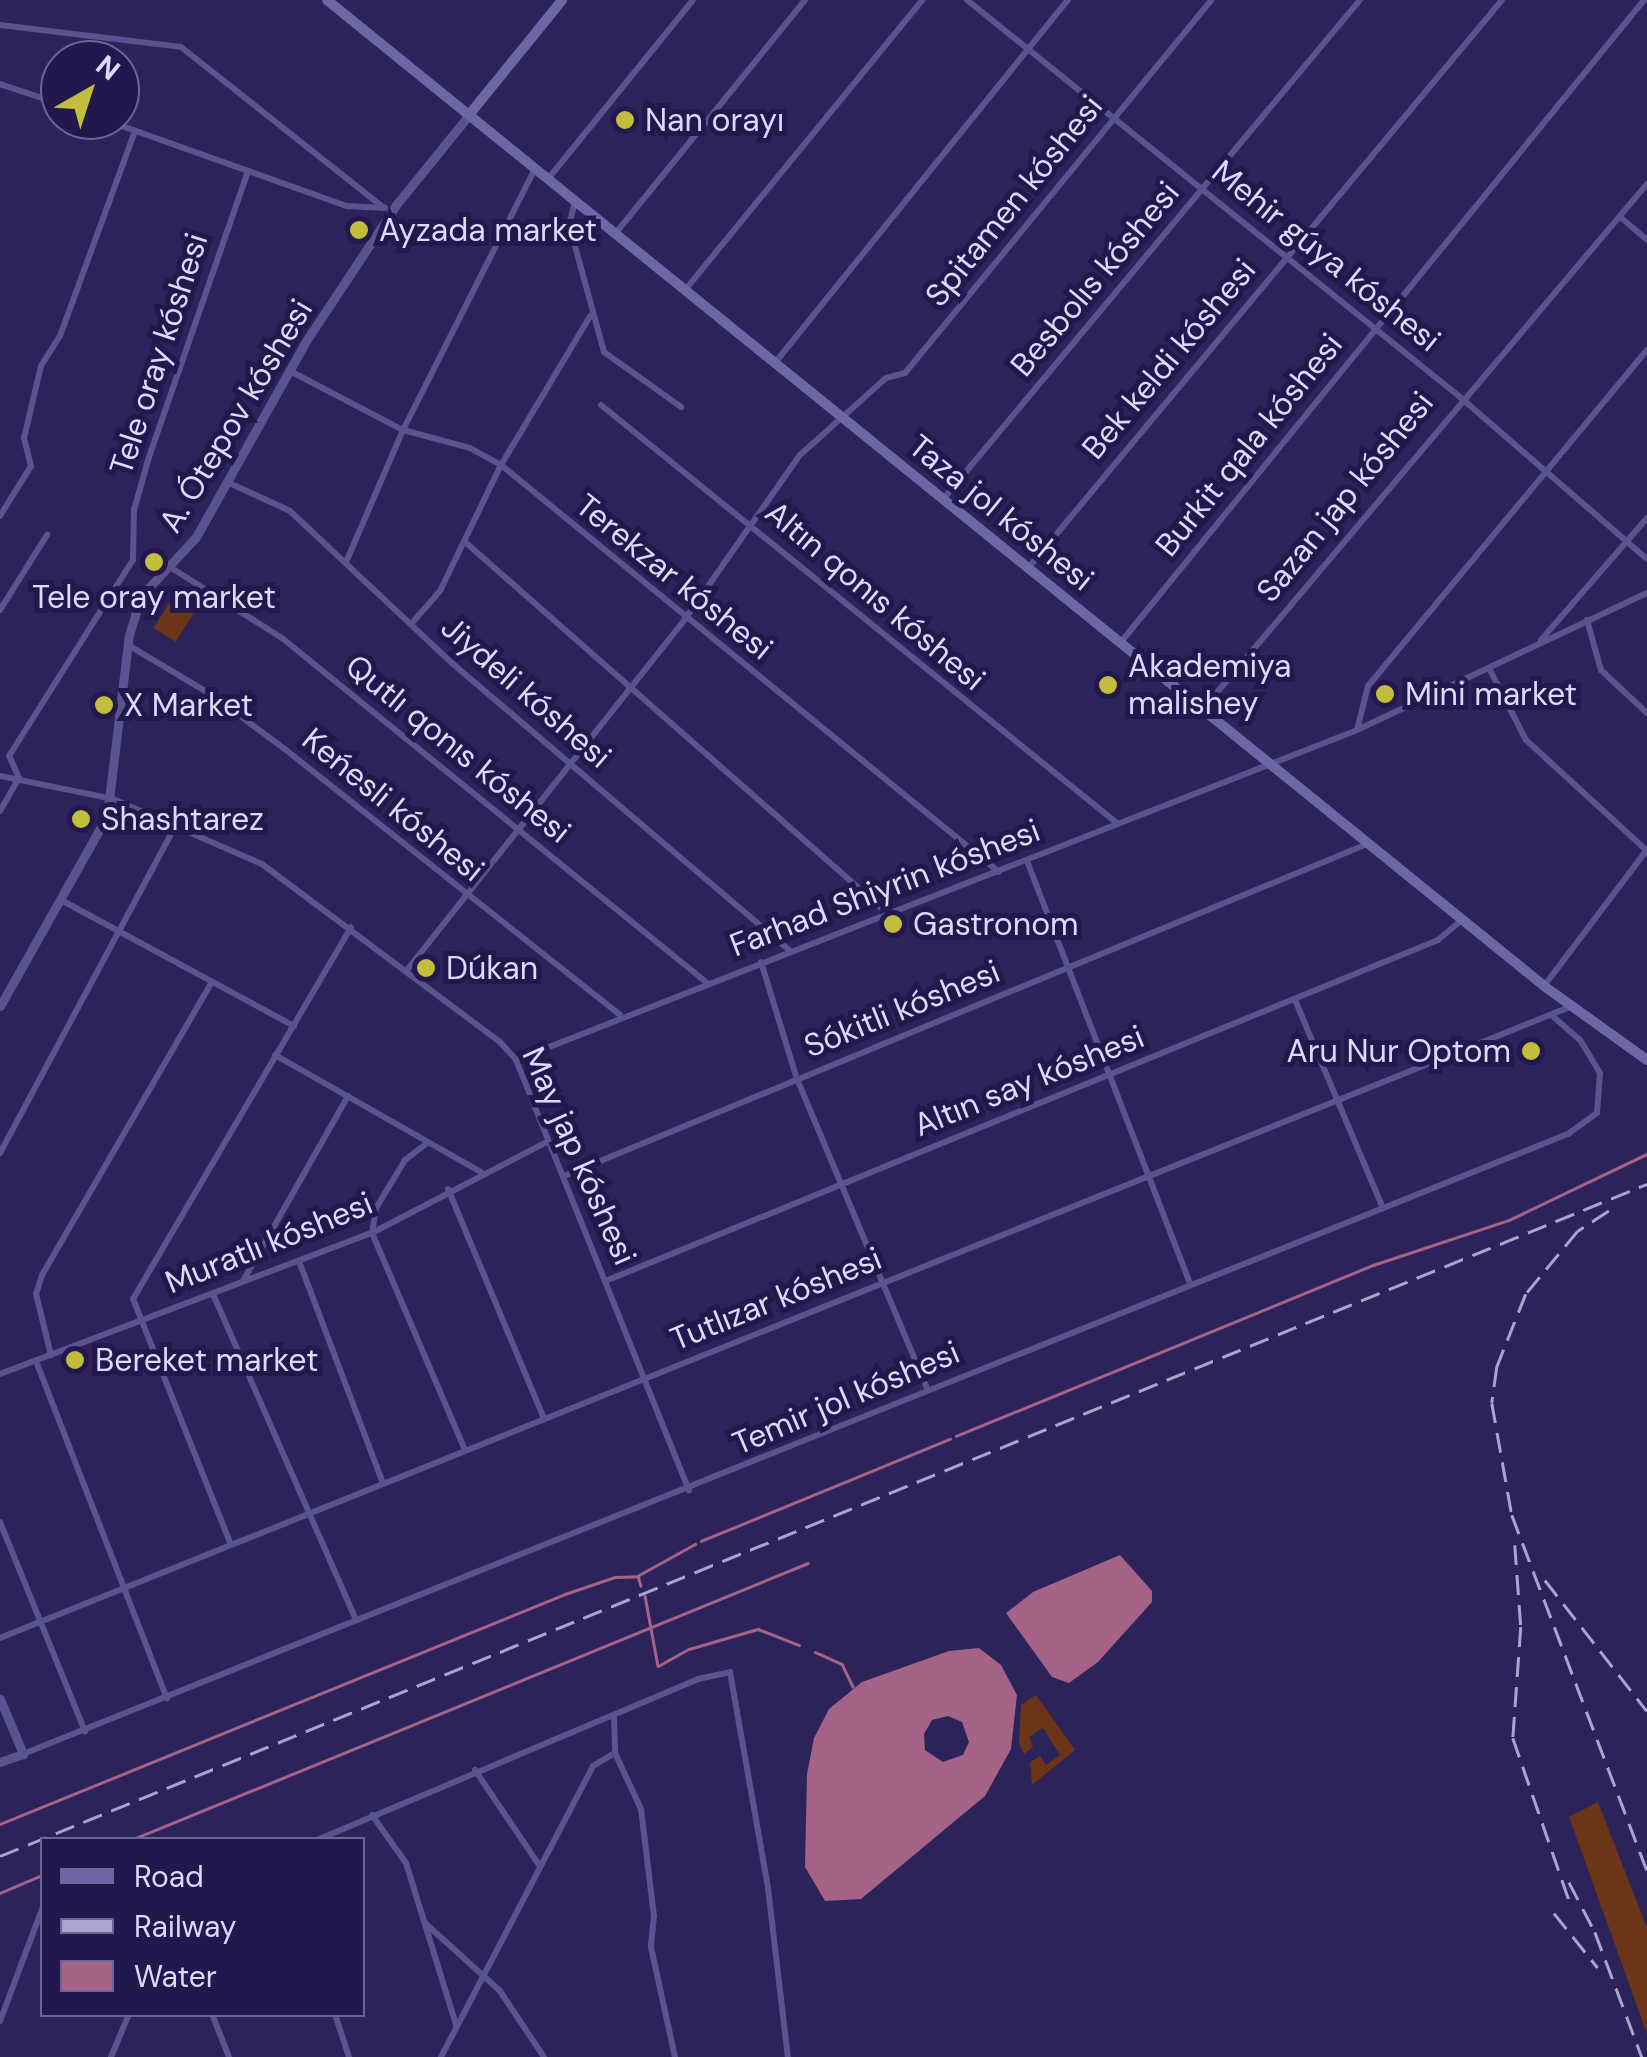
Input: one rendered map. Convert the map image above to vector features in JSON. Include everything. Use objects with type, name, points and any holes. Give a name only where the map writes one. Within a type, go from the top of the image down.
[{"type":"main road","name":"Taza jol kóshesi","points":[[327,0],[1544,986],[1647,1060]]},
{"type":"main road","name":"A. Ótepov kóshesi","points":[[469,115],[556,2]]},
{"type":"street","points":[[548,180],[693,0]]},
{"type":"street","points":[[615,234],[805,0]]},
{"type":"street","points":[[684,291],[922,0]]},
{"type":"street","name":"Mehir gúyа kóshesi","points":[[967,0],[1460,397],[1647,560]]},
{"type":"street","points":[[774,364],[1068,0]]},
{"type":"street","name":"Spitamen kóshesi","points":[[407,970],[684,619],[800,455],[840,415],[886,378],[905,373],[1211,0]]},
{"type":"street","name":"Besbolıs kóshesi","points":[[944,498],[1360,0]]},
{"type":"street","name":"Bek keldi kóshesi","points":[[1030,567],[1502,0]]},
{"type":"street","name":"Burkit qala kóshesi","points":[[1121,642],[1644,0]]},
{"type":"street","points":[[0,25],[181,46],[384,208]]},
{"type":"street","points":[[0,84],[40,97]]},
{"type":"street","name":"A. Ótepov kóshesi","points":[[0,1006],[113,799],[128,645],[141,596],[196,537],[289,370],[396,205],[469,115]]},
{"type":"street","points":[[140,133],[348,206],[396,205]]},
{"type":"street","points":[[0,516],[31,466],[24,438],[41,366],[60,336],[132,140]]},
{"type":"street","points":[[347,560],[403,430],[535,169]]},
{"type":"street","name":"Tele oray kóshesi","points":[[0,811],[19,778],[9,756],[133,560],[134,510],[149,457],[248,170]]},
{"type":"street","name":"Sazan jap kóshesi","points":[[1203,708],[1460,397],[1647,184]]},
{"type":"street","points":[[575,202],[568,218],[590,316],[604,352],[681,407]]},
{"type":"street","points":[[1620,216],[1647,240]]},
{"type":"street","points":[[412,624],[440,591],[501,465],[590,316]]},
{"type":"street","points":[[1357,730],[1368,686],[1647,350]]},
{"type":"street","name":"Terekzar kóshesi","points":[[289,370],[403,430],[470,448],[501,465],[684,619],[999,872]]},
{"type":"street","name":"Altın qonıs kóshesi","points":[[601,405],[1118,824]]},
{"type":"street","name":"Jiydeli kóshesi","points":[[226,481],[290,511],[568,764],[789,950]]},
{"type":"street","points":[[1537,644],[1647,518]]},
{"type":"street","points":[[0,610],[47,535]]},
{"type":"street","points":[[465,542],[886,912]]},
{"type":"street","name":"Qutlı qonıs kóshesi","points":[[170,567],[282,638],[706,982]]},
{"type":"street","name":"Farhad Shiyrin kóshesi","points":[[516,1060],[706,982],[999,872],[1357,730],[1647,592]]},
{"type":"street","points":[[1587,620],[1601,670],[1647,713]]},
{"type":"street","name":"Keńesli kóshesi","points":[[128,645],[212,695],[620,1016]]},
{"type":"street","points":[[1489,668],[1526,740],[1647,850],[1544,986]]},
{"type":"street","name":"May jap kóshesi","points":[[0,776],[113,799],[262,864],[407,970],[516,1060],[648,1377],[689,1491]]},
{"type":"street","points":[[0,1152],[175,826]]},
{"type":"street","name":"Sókitli kóshesi","points":[[564,1176],[1370,843]]},
{"type":"street","points":[[1027,861],[1190,1283]]},
{"type":"street","points":[[61,900],[294,1026]]},
{"type":"street","name":"Altın say kóshesi","points":[[608,1280],[1438,940],[1463,920]]},
{"type":"street","points":[[231,1545],[133,1299],[351,927]]},
{"type":"street","points":[[761,962],[797,1079],[928,1390]]},
{"type":"street","points":[[51,1355],[36,1294],[42,1275],[212,982]]},
{"type":"street","points":[[1295,1000],[1383,1208]]},
{"type":"street","name":"Tutlızar kóshesi","points":[[0,1638],[1340,1104],[1570,1006]]},
{"type":"street","name":"Temir jol kóshesi","points":[[0,1762],[168,1698],[355,1617],[689,1491],[928,1390],[1589,1123],[1597,1113],[1600,1073],[1580,1040],[1552,1016]]},
{"type":"street","points":[[275,1055],[480,1172]]},
{"type":"street","points":[[242,1282],[348,1096]]},
{"type":"street","name":"Muratlı kóshesi","points":[[0,1374],[372,1233],[448,1188],[548,1141]]},
{"type":"street","points":[[428,1143],[406,1160],[386,1192],[372,1233],[464,1450]]},
{"type":"street","points":[[448,1188],[544,1418]]},
{"type":"street","points":[[299,1261],[383,1483]]},
{"type":"street","points":[[213,1294],[306,1514],[355,1617]]},
{"type":"street","points":[[36,1361],[123,1592],[168,1698]]},
{"type":"street","points":[[0,1522],[85,1731]]},
{"type":"street","points":[[324,1837],[476,1770],[614,1718],[698,1680],[730,1672],[768,1888],[788,2057]]},
{"type":"street","points":[[0,1699],[23,1754]]},
{"type":"street","points":[[614,1718],[615,1753],[641,1809],[654,1916],[651,1947],[675,2057]]},
{"type":"street","points":[[441,2057],[539,1864],[594,1766],[615,1753]]},
{"type":"street","points":[[476,1770],[539,1864]]},
{"type":"street","points":[[372,1815],[406,1863],[457,2026]]},
{"type":"street","points":[[0,2021],[40,1915]]},
{"type":"street","points":[[424,1922],[483,1979],[500,1990],[544,2057]]},
{"type":"street","points":[[112,2057],[128,2017]]},
{"type":"street","points":[[213,2017],[225,2056]]},
{"type":"street","points":[[336,2017],[350,2057]]},
{"type":"shaded area","points":[[178,589],[200,603],[176,642],[154,628]]},
{"type":"shaded area","points":[[1036,1695],[1075,1750],[1032,1785],[1030,1762],[1040,1756],[1046,1765],[1060,1755],[1043,1728],[1029,1737],[1033,1747],[1024,1754],[1019,1744],[1021,1705]]},
{"type":"shaded area","points":[[1598,1802],[1647,1928],[1647,2034],[1569,1817]]},
{"type":"water","points":[[1120,1555],[1152,1591],[1152,1602],[1098,1662],[1069,1683],[1052,1677],[1006,1613],[1033,1592]]},
{"type":"water","points":[[979,1648],[1001,1665],[1017,1695],[1011,1749],[985,1796],[861,1899],[825,1901],[805,1867],[807,1774],[814,1738],[829,1709],[862,1682],[949,1651]],"holes":[[[948,1716],[962,1722],[969,1742],[963,1755],[943,1762],[925,1750],[924,1734],[932,1720]]]},
{"type":"waterway","points":[[956,1436],[1373,1265],[1509,1220],[1647,1154]]},
{"type":"waterway","points":[[701,1541],[950,1439]]},
{"type":"waterway","points":[[639,1575],[695,1544]]},
{"type":"waterway","points":[[138,1837],[808,1563]]},
{"type":"waterway","points":[[0,1824],[565,1594],[615,1577],[638,1576],[641,1586]]},
{"type":"waterway","points":[[645,1596],[658,1666],[689,1649],[758,1629],[799,1645]]},
{"type":"waterway","points":[[815,1652],[842,1664],[853,1687]]},
{"type":"waterway","points":[[0,1893],[40,1876]]},
{"type":"railway","points":[[47,1837],[1647,1184]]},
{"type":"railway","points":[[1609,1211],[1578,1231],[1526,1294],[1497,1367],[1492,1403],[1512,1515],[1647,1870]]},
{"type":"railway","points":[[1515,1545],[1521,1627],[1513,1738],[1569,1900]]},
{"type":"railway","points":[[1545,1580],[1647,1711]]},
{"type":"railway","points":[[0,1856],[40,1840]]},
{"type":"railway","points":[[1569,1882],[1595,1932],[1642,2057]]},
{"type":"railway","points":[[1554,1913],[1598,1968]]},
{"type":"place","name":"Nan orayı","points":[[625,120]]},
{"type":"place","name":"Ayzada market","points":[[359,230]]},
{"type":"place","name":"Tele oray market","points":[[154,562]]},
{"type":"place","name":"Akademiya malishey","points":[[1108,685]]},
{"type":"place","name":"Mini market","points":[[1385,694]]},
{"type":"place","name":"X Market","points":[[104,705]]},
{"type":"place","name":"Shashtarez","points":[[81,819]]},
{"type":"place","name":"Gastronom","points":[[893,924]]},
{"type":"place","name":"Dúkan","points":[[426,968]]},
{"type":"place","name":"Aru Nur Optom","points":[[1531,1051]]},
{"type":"place","name":"Bereket market","points":[[75,1360]]}]
